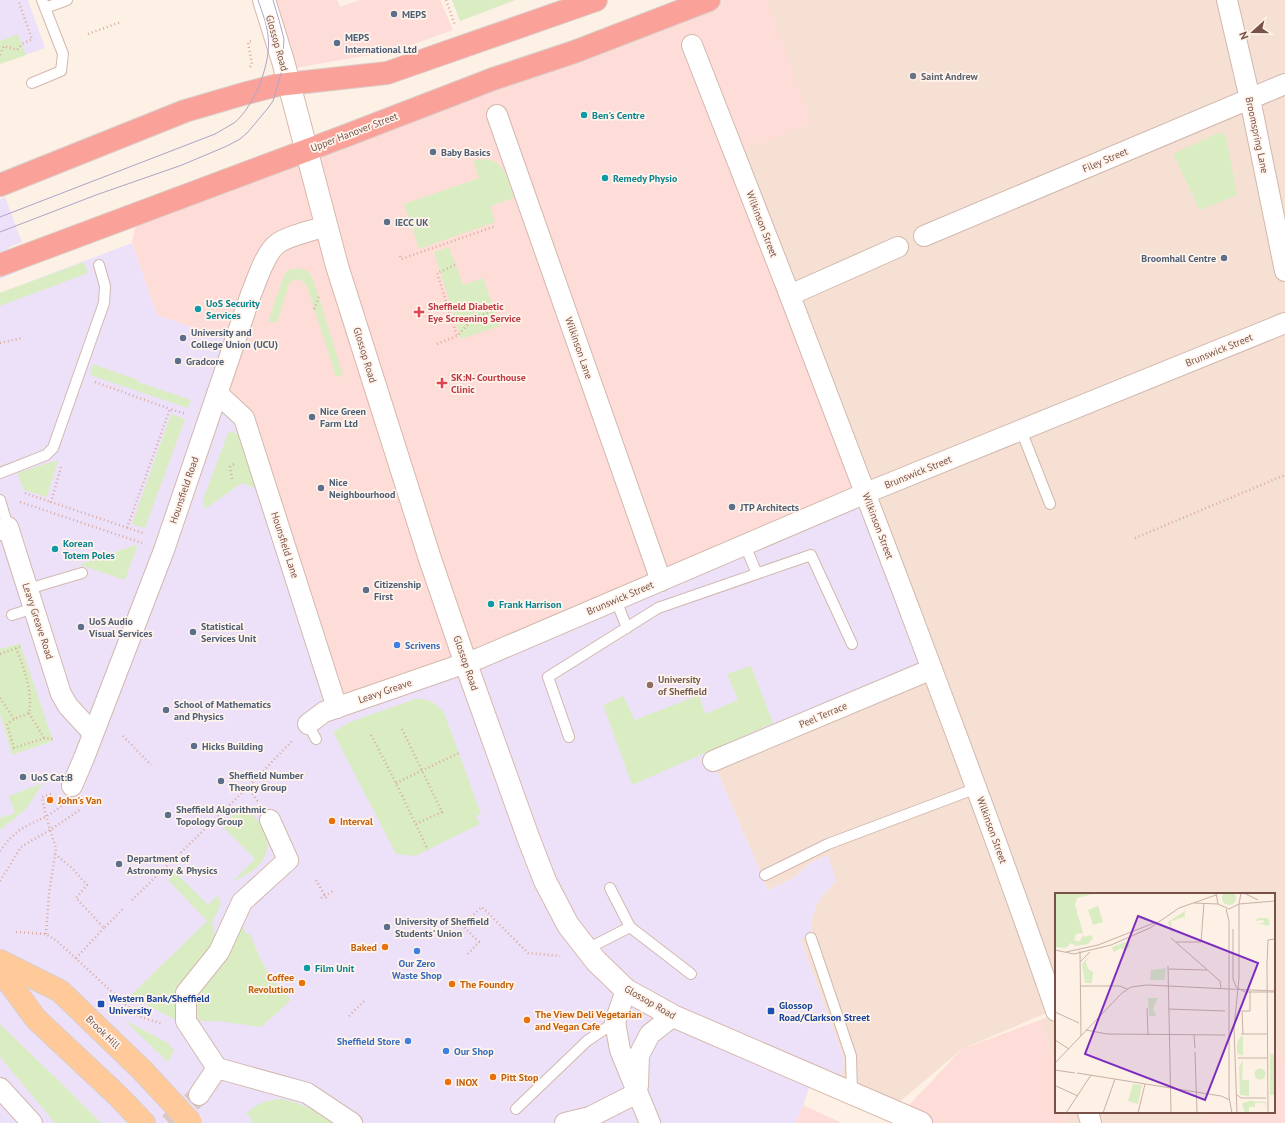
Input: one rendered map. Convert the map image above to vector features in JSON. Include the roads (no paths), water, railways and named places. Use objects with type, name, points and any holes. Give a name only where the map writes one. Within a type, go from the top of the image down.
[{"type":"highway","points":[[0,185],[184,112],[243,94],[288,84],[387,73],[596,0]]},
{"type":"highway","name":"Upper Hanover Street","points":[[0,265],[306,151],[493,79],[574,52],[709,0]]},
{"type":"main road","name":"Glossop Road","points":[[264,0],[283,60],[288,84],[337,266],[430,559],[528,837],[545,881],[568,925],[596,962],[626,990],[673,1016],[921,1123]]},
{"type":"main road","name":"Brook Hill","points":[[0,961],[60,991],[143,1071],[191,1123]]},
{"type":"main road","points":[[0,970],[36,1019],[117,1095],[144,1123]]},
{"type":"street","name":"Broomspring Lane","points":[[1227,0],[1250,99],[1285,271]]},
{"type":"street","name":"Wilkinson Street","points":[[692,45],[866,493],[977,788],[1055,1006]]},
{"type":"street","name":"Filey Street","points":[[924,236],[1285,84]]},
{"type":"street","name":"Wilkinson Lane","points":[[497,115],[661,581]]},
{"type":"street","name":"Hounsfield Road","points":[[72,786],[164,550],[243,320],[250,294],[267,256],[276,244],[293,236],[327,226]]},
{"type":"street","points":[[790,295],[898,247]]},
{"type":"street","name":"Brunswick Street","points":[[466,664],[866,493],[1285,323]]},
{"type":"street","name":"Hounsfield Lane","points":[[217,393],[244,418],[337,708]]},
{"type":"street","name":"Leavy Greave Road","points":[[4,528],[28,589],[61,694],[68,706],[93,733]]},
{"type":"street","name":"Leavy Greave","points":[[312,731],[324,712],[466,664]]},
{"type":"street","name":"Peel Terrace","points":[[713,761],[932,669]]},
{"type":"street","points":[[270,820],[288,860],[242,902],[219,952],[186,993],[186,1021],[217,1068],[307,1093],[352,1123]]},
{"type":"street","points":[[626,990],[615,1022],[620,1050],[648,1123]]},
{"type":"street","points":[[638,1094],[639,1055],[650,1034],[673,1016]]},
{"type":"street","points":[[199,1095],[217,1068]]},
{"type":"street","points":[[0,1088],[32,1123]]},
{"type":"street","points":[[565,1123],[590,1117],[638,1094]]},
{"type":"street","points":[[1088,1113],[1091,1123]]},
{"type":"lane","points":[[32,83],[61,71],[64,54],[44,4],[67,0]]},
{"type":"lane","points":[[0,472],[46,456],[53,448],[104,303],[105,286],[99,265]]},
{"type":"lane","points":[[1021,430],[1050,504]]},
{"type":"lane","name":"Leavy Greave Road","points":[[0,500],[4,528]]},
{"type":"lane","points":[[745,545],[757,574]]},
{"type":"lane","points":[[569,737],[548,677],[658,608],[811,555],[852,644]]},
{"type":"lane","points":[[28,589],[82,573]]},
{"type":"lane","points":[[616,600],[627,628]]},
{"type":"lane","points":[[12,615],[34,608]]},
{"type":"lane","points":[[765,875],[828,844],[977,788]]},
{"type":"lane","points":[[610,888],[630,927],[691,974]]},
{"type":"lane","points":[[587,949],[630,927]]},
{"type":"lane","points":[[811,938],[851,1056],[852,1094]]},
{"type":"lane","points":[[516,1109],[587,1041],[615,1022]]},
{"type":"tunnel","points":[[169,1123],[199,1095]]},
{"type":"tram line","points":[[0,217],[215,134],[234,123],[241,116],[255,95],[267,58],[269,47],[267,32],[258,0]]},
{"type":"tram line","points":[[0,232],[96,195],[182,165],[240,139],[248,132],[273,101],[282,70],[284,39],[273,0]]},
{"type":"place","name":"MEPS","points":[[394,14]]},
{"type":"place","name":"MEPS International Ltd","points":[[337,43]]},
{"type":"place","name":"Saint Andrew","points":[[913,76]]},
{"type":"place","name":"Ben's Centre","points":[[584,115]]},
{"type":"place","name":"Baby Basics","points":[[433,152]]},
{"type":"place","name":"Remedy Physio","points":[[605,178]]},
{"type":"place","name":"IECC UK","points":[[387,222]]},
{"type":"place","name":"Broomhall Centre","points":[[1224,258]]},
{"type":"place","name":"UoS Security Services","points":[[198,309]]},
{"type":"place","name":"Sheffield Diabetic Eye Screening Service","points":[[419,312]]},
{"type":"place","name":"University and College Union (UCU)","points":[[183,338]]},
{"type":"place","name":"Gradcore","points":[[178,361]]},
{"type":"place","name":"SK:N- Courthouse Clinic","points":[[442,383]]},
{"type":"place","name":"Nice Green Farm Ltd","points":[[312,417]]},
{"type":"place","name":"Nice Neighbourhood","points":[[321,488]]},
{"type":"place","name":"JTP Architects","points":[[732,507]]},
{"type":"place","name":"Korean Totem Poles","points":[[55,549]]},
{"type":"place","name":"Citizenship First","points":[[366,590]]},
{"type":"place","name":"Frank Harrison","points":[[491,604]]},
{"type":"place","name":"UoS Audio Visual Services","points":[[81,627]]},
{"type":"place","name":"Statistical Services Unit","points":[[193,632]]},
{"type":"place","name":"Scrivens","points":[[397,645]]},
{"type":"place","name":"University of Sheffield","points":[[650,685]]},
{"type":"place","name":"School of Mathematics and Physics","points":[[166,710]]},
{"type":"place","name":"Hicks Building","points":[[194,746]]},
{"type":"place","name":"UoS Cat:B","points":[[23,777]]},
{"type":"place","name":"Sheffield Number Theory Group","points":[[221,781]]},
{"type":"place","name":"John's Van","points":[[50,800]]},
{"type":"place","name":"Sheffield Algorithmic Topology Group","points":[[168,815]]},
{"type":"place","name":"Interval","points":[[332,821]]},
{"type":"place","name":"Department of Astronomy & Physics","points":[[119,864]]},
{"type":"place","name":"University of Sheffield Students' Union","points":[[387,927]]},
{"type":"place","name":"Baked","points":[[385,947]]},
{"type":"place","name":"Our Zero Waste Shop","points":[[417,951]]},
{"type":"place","name":"Film Unit","points":[[307,968]]},
{"type":"place","name":"Coffee Revolution","points":[[302,983]]},
{"type":"place","name":"The Foundry","points":[[452,984]]},
{"type":"place","name":"Western Bank/Sheffield University","points":[[101,1004]]},
{"type":"place","name":"Glossop Road/Clarkson Street","points":[[771,1011]]},
{"type":"place","name":"The View Deli Vegetarian and Vegan Cafe","points":[[527,1020]]},
{"type":"place","name":"Sheffield Store","points":[[408,1041]]},
{"type":"place","name":"Our Shop","points":[[446,1051]]},
{"type":"place","name":"Pitt Stop","points":[[493,1077]]},
{"type":"place","name":"INOX","points":[[448,1082]]}]
